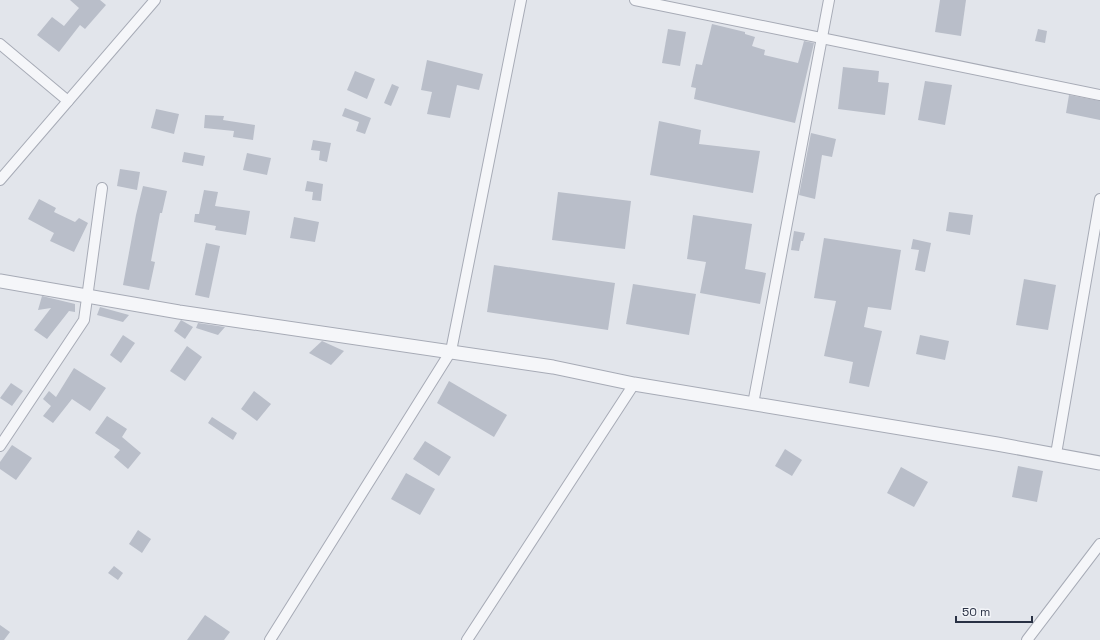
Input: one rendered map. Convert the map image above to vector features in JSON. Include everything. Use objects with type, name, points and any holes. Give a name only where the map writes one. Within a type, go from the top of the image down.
[{"type":"street","points":[[0,180],[155,0]]},
{"type":"street","points":[[270,640],[451,352],[521,0]]},
{"type":"street","points":[[635,0],[1100,95]]},
{"type":"street","points":[[753,404],[829,0]]},
{"type":"street","points":[[0,44],[68,101]]},
{"type":"street","points":[[0,446],[84,320],[102,188]]},
{"type":"street","points":[[1056,454],[1100,199]]},
{"type":"street","points":[[0,281],[187,313],[553,367],[634,384],[1056,454],[1100,463]]},
{"type":"street","points":[[467,640],[634,384]]},
{"type":"street","points":[[1027,640],[1100,545]]},
{"type":"building","points":[[70,0],[100,0],[106,5],[85,29],[80,25],[59,52],[37,35],[52,17],[64,26],[79,8]]},
{"type":"building","points":[[940,0],[966,0],[961,36],[935,32]]},
{"type":"building","points":[[712,24],[745,32],[745,34],[755,37],[752,46],[765,50],[764,55],[798,63],[804,41],[814,43],[795,123],[694,99],[696,88],[691,87],[696,64],[702,65]]},
{"type":"building","points":[[668,29],[686,32],[680,66],[662,63]]},
{"type":"building","points":[[1038,29],[1047,31],[1045,43],[1035,41]]},
{"type":"building","points":[[427,60],[483,74],[479,90],[457,85],[450,118],[427,114],[432,92],[421,90]]},
{"type":"building","points":[[843,67],[879,71],[878,82],[889,83],[885,115],[838,109]]},
{"type":"building","points":[[355,71],[375,79],[367,99],[347,90]]},
{"type":"building","points":[[925,81],[952,85],[945,125],[918,120]]},
{"type":"building","points":[[392,84],[399,87],[391,106],[384,103]]},
{"type":"building","points":[[1069,95],[1100,101],[1100,120],[1066,113]]},
{"type":"building","points":[[345,108],[371,118],[365,134],[356,131],[359,122],[342,116]]},
{"type":"building","points":[[156,109],[179,114],[174,134],[151,128]]},
{"type":"building","points":[[205,115],[224,116],[223,120],[255,125],[253,140],[233,137],[234,131],[204,128]]},
{"type":"building","points":[[659,121],[701,130],[699,144],[760,151],[753,193],[650,175]]},
{"type":"building","points":[[811,133],[836,139],[832,157],[822,155],[815,199],[799,195]]},
{"type":"building","points":[[313,140],[331,143],[327,162],[319,160],[320,151],[311,150]]},
{"type":"building","points":[[184,152],[205,156],[203,166],[182,162]]},
{"type":"building","points":[[247,153],[271,158],[267,175],[243,170]]},
{"type":"building","points":[[120,169],[140,172],[137,190],[117,186]]},
{"type":"building","points":[[307,181],[323,184],[321,201],[312,200],[313,192],[305,191]]},
{"type":"building","points":[[143,186],[167,191],[162,213],[160,213],[151,261],[155,262],[149,290],[123,285]]},
{"type":"building","points":[[204,190],[218,192],[215,206],[250,211],[246,235],[215,230],[216,226],[194,222],[195,214],[199,214]]},
{"type":"building","points":[[558,192],[631,201],[625,249],[552,240]]},
{"type":"building","points":[[39,199],[56,208],[54,212],[75,222],[79,218],[88,223],[74,252],[50,241],[54,233],[28,219]]},
{"type":"building","points":[[949,212],[973,215],[970,235],[946,231]]},
{"type":"building","points":[[693,215],[752,224],[745,269],[766,273],[760,304],[700,293],[706,262],[687,259]]},
{"type":"building","points":[[294,217],[319,222],[315,242],[290,238]]},
{"type":"building","points":[[794,231],[805,233],[803,241],[801,241],[799,251],[791,250]]},
{"type":"building","points":[[824,238],[901,250],[891,310],[868,307],[864,327],[882,331],[869,387],[849,383],[853,362],[824,356],[836,301],[814,298]]},
{"type":"building","points":[[913,239],[931,243],[925,272],[915,270],[919,250],[911,249]]},
{"type":"building","points":[[206,243],[220,246],[209,298],[195,295]]},
{"type":"building","points":[[494,265],[615,283],[608,330],[487,312]]},
{"type":"building","points":[[1024,279],[1056,285],[1048,330],[1016,325]]},
{"type":"building","points":[[633,284],[696,294],[689,335],[626,324]]},
{"type":"building","points":[[42,296],[75,304],[75,312],[69,311],[47,339],[34,330],[51,308],[38,310]]},
{"type":"building","points":[[100,307],[129,315],[123,322],[97,315]]},
{"type":"building","points":[[181,320],[193,327],[185,339],[174,331]]},
{"type":"building","points":[[198,323],[225,327],[218,335],[196,328]]},
{"type":"building","points":[[123,335],[135,343],[121,363],[110,355]]},
{"type":"building","points":[[920,335],[949,341],[945,360],[916,354]]},
{"type":"building","points":[[322,341],[344,351],[331,365],[309,353]]},
{"type":"building","points":[[187,346],[202,357],[185,381],[170,371]]},
{"type":"building","points":[[74,368],[106,388],[90,411],[72,399],[53,423],[43,416],[51,406],[43,399],[49,391],[56,397]]},
{"type":"building","points":[[449,381],[507,415],[494,437],[437,403]]},
{"type":"building","points":[[11,383],[23,391],[12,406],[0,398]]},
{"type":"building","points":[[254,391],[271,404],[257,421],[241,409]]},
{"type":"building","points":[[107,416],[127,429],[122,437],[141,453],[128,469],[114,457],[120,450],[95,433]]},
{"type":"building","points":[[212,417],[237,433],[233,440],[208,423]]},
{"type":"building","points":[[425,441],[451,457],[439,476],[413,459]]},
{"type":"building","points":[[12,445],[32,458],[16,480],[0,469],[0,462]]},
{"type":"building","points":[[785,449],[802,460],[792,476],[775,466]]},
{"type":"building","points":[[1018,466],[1043,471],[1037,502],[1012,497]]},
{"type":"building","points":[[901,467],[928,482],[914,507],[887,493]]},
{"type":"building","points":[[406,473],[435,489],[420,515],[391,499]]},
{"type":"building","points":[[138,530],[151,539],[142,553],[129,544]]},
{"type":"building","points":[[114,566],[123,573],[118,580],[108,573]]},
{"type":"building","points":[[205,615],[230,632],[224,640],[187,640]]},
{"type":"building","points":[[0,625],[10,632],[4,640],[0,640]]}]
